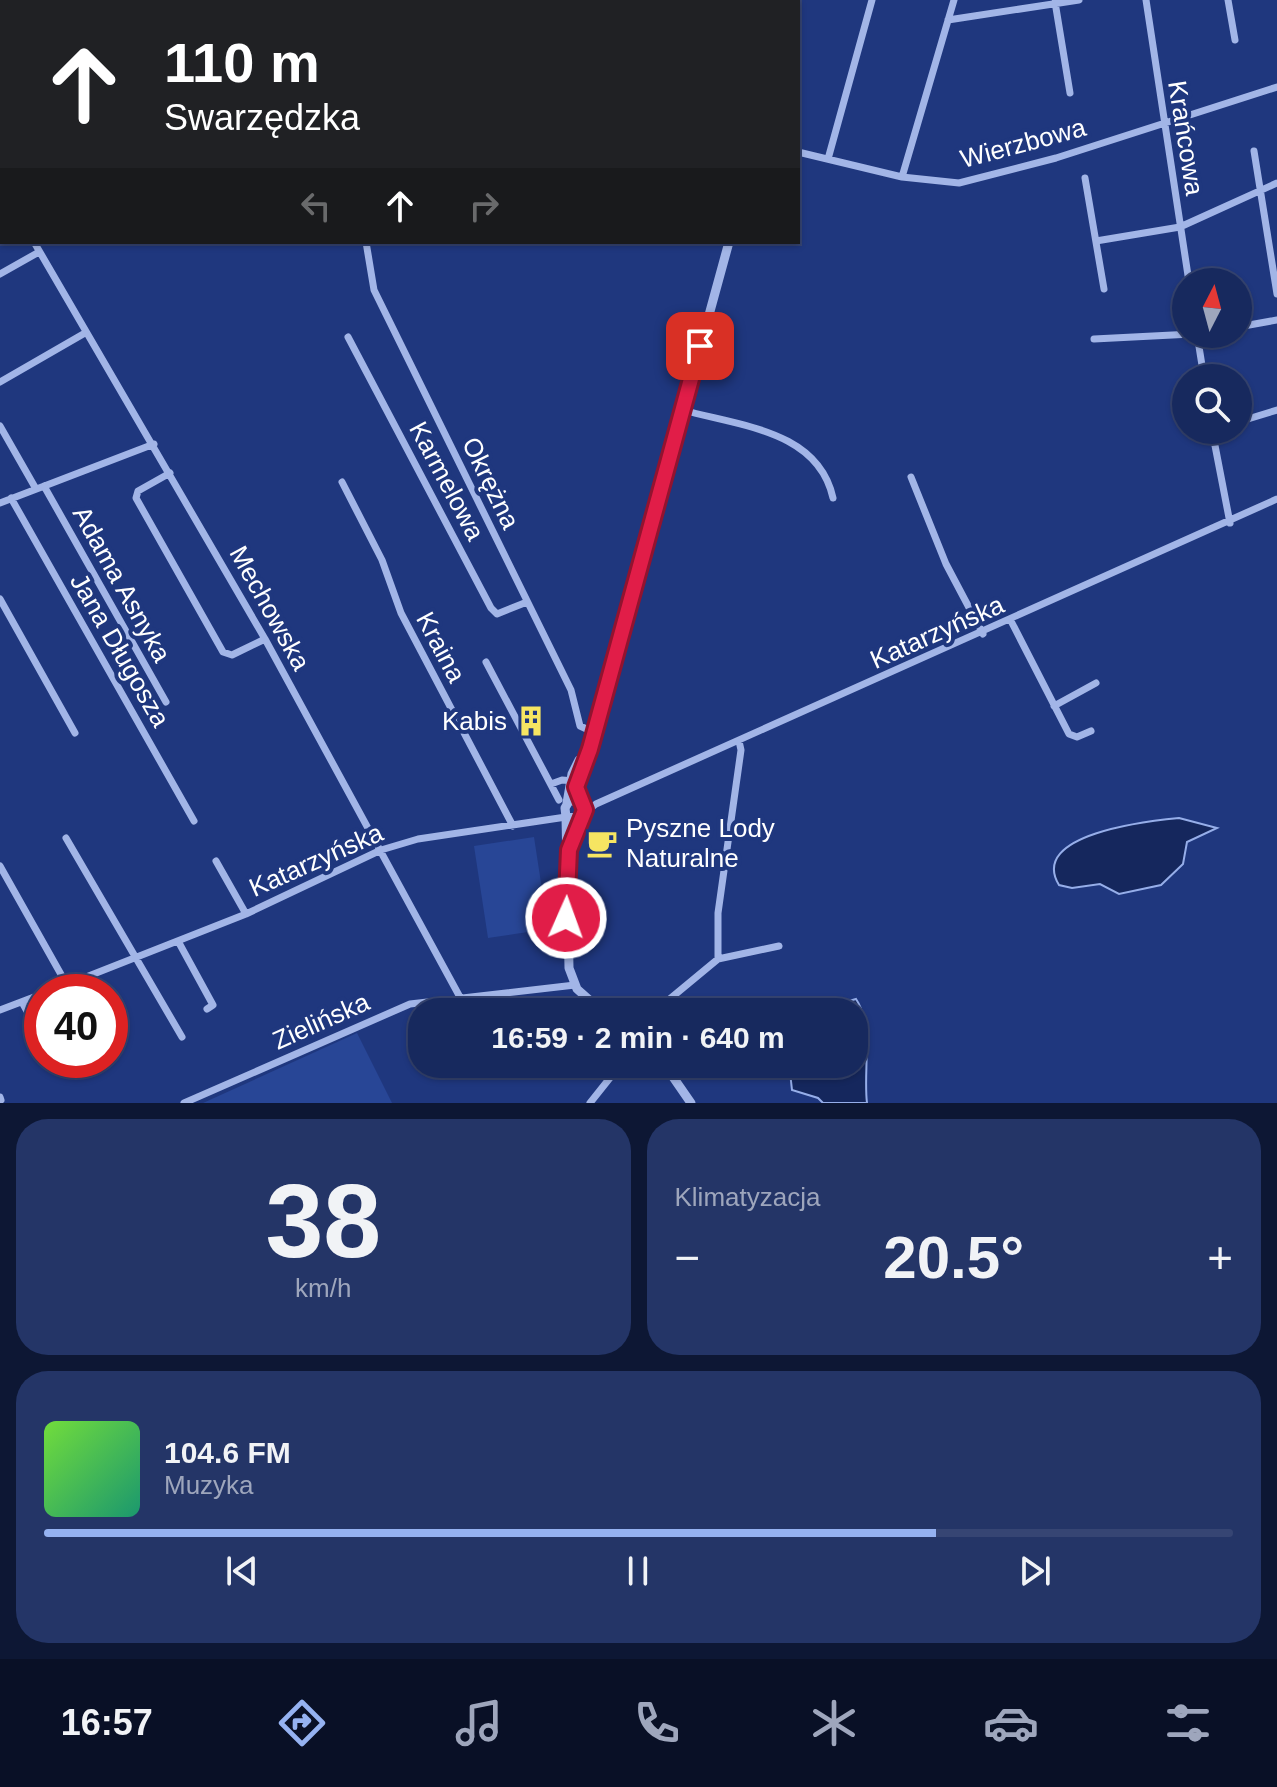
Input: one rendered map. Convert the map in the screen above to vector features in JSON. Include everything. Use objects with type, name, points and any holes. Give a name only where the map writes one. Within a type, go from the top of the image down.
[{"type":"street","points":[[828,159],[872,0]]},
{"type":"street","points":[[902,177],[954,0]]},
{"type":"street","points":[[948,20],[1079,0]]},
{"type":"street","name":"Krańcowa","points":[[1146,0],[1187,268]]},
{"type":"street","points":[[1228,0],[1235,40]]},
{"type":"street","points":[[1055,2],[1070,93]]},
{"type":"street","name":"Wierzbowa","points":[[800,152],[902,177],[959,183],[1277,87]]},
{"type":"street","points":[[1254,151],[1277,294]]},
{"type":"street","points":[[1085,178],[1104,289]]},
{"type":"street","points":[[1096,241],[1180,227],[1277,183]]},
{"type":"street","name":"Mechowska","points":[[35,244],[265,639],[460,998]]},
{"type":"street","name":"Okrężna","points":[[366,244],[374,290],[571,690],[580,726],[593,732]]},
{"type":"street","points":[[564,807],[593,732],[728,244]]},
{"type":"street","points":[[0,274],[39,252]]},
{"type":"street","points":[[1252,324],[1277,320]]},
{"type":"street","points":[[0,382],[85,333]]},
{"type":"street","points":[[1094,339],[1172,335]]},
{"type":"street","name":"Karmelowa","points":[[348,337],[491,608],[497,614],[505,613],[527,602]]},
{"type":"street","points":[[683,410],[788,439],[818,463],[833,498]]},
{"type":"street","points":[[1252,418],[1277,410]]},
{"type":"street","points":[[0,426],[36,489]]},
{"type":"street","points":[[0,503],[154,444]]},
{"type":"street","points":[[1215,444],[1230,523]]},
{"type":"street","points":[[170,473],[138,491],[136,498],[223,652],[232,655],[265,639]]},
{"type":"street","points":[[911,477],[946,564],[983,634]]},
{"type":"street","name":"Kraina","points":[[342,482],[379,552],[401,613],[513,826]]},
{"type":"street","name":"Adama Asnyka","points":[[44,486],[166,702]]},
{"type":"street","name":"Jana Długosza","points":[[11,498],[194,821]]},
{"type":"street","name":"Katarzyńska","points":[[583,815],[612,797],[983,634],[1277,499]]},
{"type":"street","points":[[0,599],[75,733]]},
{"type":"street","points":[[1011,621],[1069,734],[1077,737],[1091,731]]},
{"type":"street","points":[[486,662],[564,807],[569,850],[566,939],[575,985],[588,998]]},
{"type":"street","points":[[1054,706],[1096,683]]},
{"type":"street","points":[[718,959],[718,913],[741,750],[739,741]]},
{"type":"street","points":[[551,784],[573,781]]},
{"type":"street","points":[[569,850],[583,815],[582,802],[573,781]]},
{"type":"street","name":"Katarzyńska","points":[[582,802],[612,797]]},
{"type":"street","points":[[564,807],[575,799],[582,802]]},
{"type":"street","points":[[564,807],[583,815]]},
{"type":"street","name":"Katarzyńska","points":[[95,974],[246,914],[381,850],[418,839],[544,821],[564,807]]},
{"type":"street","points":[[66,838],[182,1037]]},
{"type":"street","name":"Katarzyńska","points":[[216,861],[246,914]]},
{"type":"street","points":[[0,866],[61,974]]},
{"type":"street","points":[[178,941],[213,1005],[207,1009]]},
{"type":"street","points":[[671,998],[718,959],[779,946]]},
{"type":"street","name":"Zielińska","points":[[469,998],[575,985]]},
{"type":"street","points":[[0,1010],[22,1002],[24,1006]]},
{"type":"street","name":"Zielińska","points":[[184,1103],[408,1006]]},
{"type":"street","points":[[590,1103],[610,1078]]},
{"type":"street","points":[[674,1078],[691,1103]]},
{"type":"shaded area","points":[[1179,818],[1217,828],[1187,842],[1183,864],[1161,885],[1119,894],[1100,884],[1072,888],[1059,885],[1054,868],[1060,853],[1075,842],[1119,827]]},
{"type":"shaded area","points":[[534,837],[548,929],[488,938],[474,846]]},
{"type":"shaded area","points":[[357,1033],[392,1103],[203,1103]]},
{"type":"shaded area","points":[[791,1078],[866,1078],[867,1103],[823,1103],[818,1098],[792,1090]]},
{"type":"place","name":"Kabis","points":[[531,721]]},
{"type":"place","name":"Pyszne Lody Naturalne","points":[[602,843]]},
{"type":"route","points":[[566,918],[569,850],[585,810],[576,792],[576,782],[590,749],[700,346]]}]
